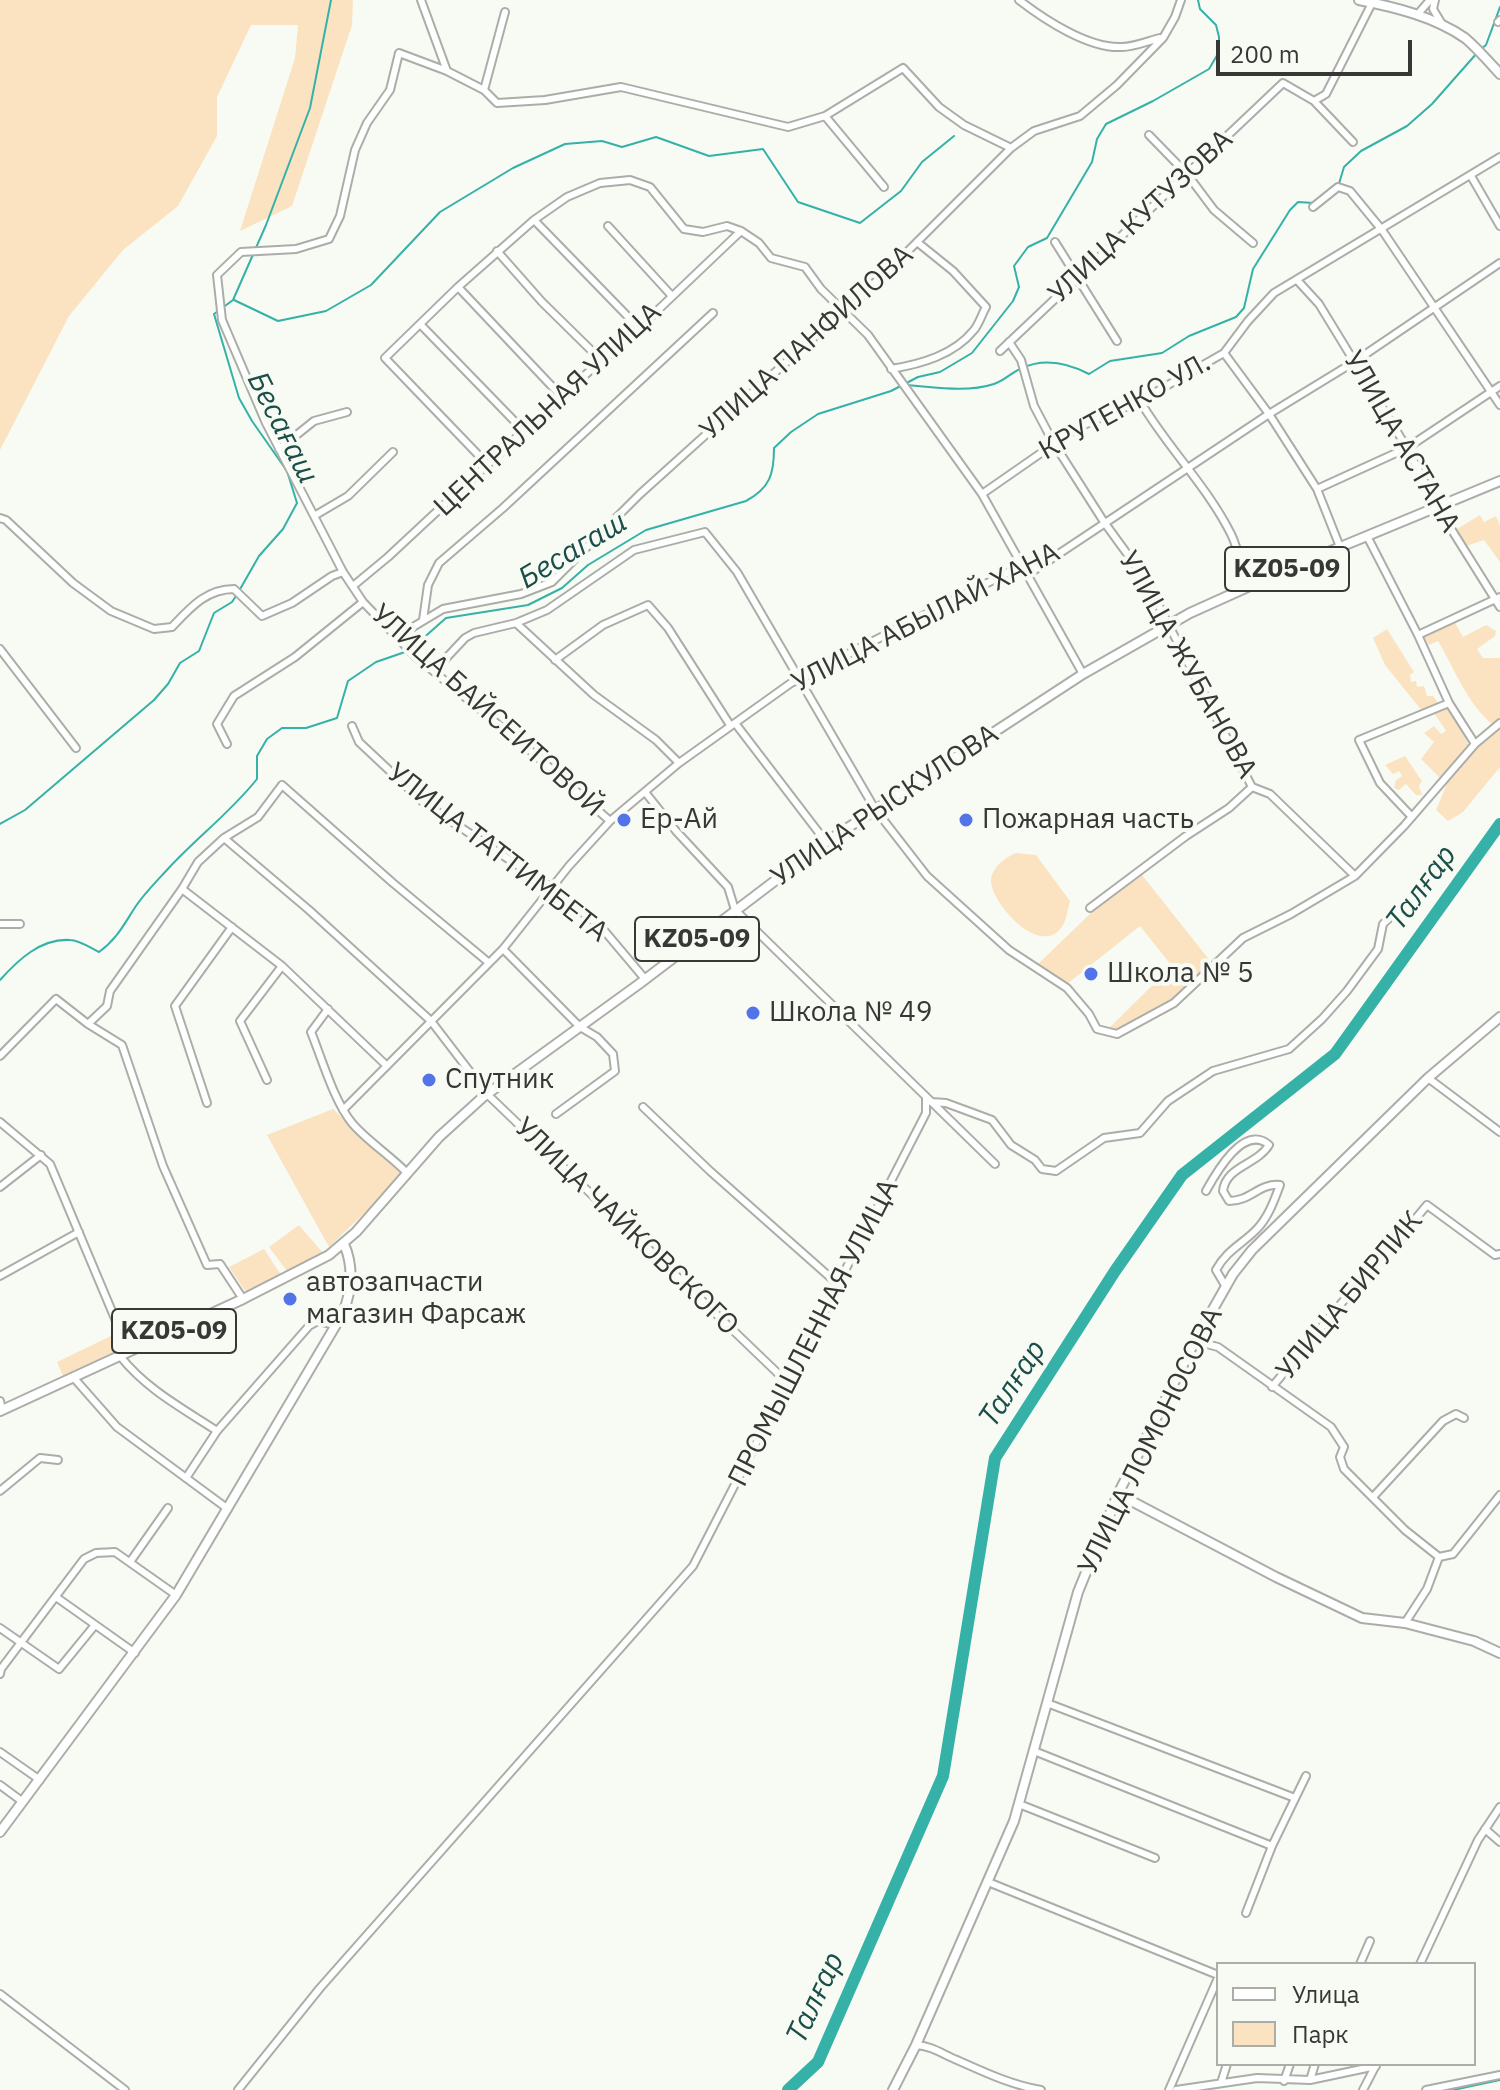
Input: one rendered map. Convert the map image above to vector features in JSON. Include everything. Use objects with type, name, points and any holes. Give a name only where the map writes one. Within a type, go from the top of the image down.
[{"type":"main road","points":[[1359,0],[1417,15],[1445,27],[1465,39],[1500,74]]},
{"type":"main road","name":"УЛИЦА РЫСКУЛОВА","points":[[1,1407],[243,1299],[344,1244],[459,1116],[487,1094],[826,842],[1083,674],[1167,625],[1247,587],[1500,481]]},
{"type":"main road","name":"УЛИЦА ЛОМОНОСОВА","points":[[893,2090],[988,1882],[1019,1804],[1078,1592],[1118,1494],[1195,1341],[1252,1250],[1428,1078],[1500,1017]]},
{"type":"main road","points":[[0,1832],[176,1595],[336,1325],[351,1290],[349,1255],[344,1244]]},
{"type":"main road","points":[[1118,1494],[1276,1577],[1362,1618],[1405,1623],[1474,1641],[1500,1653]]},
{"type":"street","points":[[421,0],[447,71]]},
{"type":"street","points":[[1019,0],[1041,17],[1096,44],[1123,48],[1163,38]]},
{"type":"street","name":"УЛИЦА ПАНФИЛОВА","points":[[403,643],[423,620],[443,609],[521,594],[552,582],[640,494],[917,242],[1011,148],[1034,131],[1080,116],[1117,85],[1163,38],[1181,0]]},
{"type":"street","points":[[1417,15],[1432,0]]},
{"type":"street","points":[[1432,0],[1433,9],[1445,27]]},
{"type":"street","points":[[1353,142],[1314,101],[1326,94],[1372,3]]},
{"type":"street","points":[[484,90],[505,12]]},
{"type":"street","name":"УЛИЦА БАЙСЕИТОВОЙ","points":[[610,821],[416,657],[363,602],[343,572],[279,449],[222,320],[217,275],[241,252],[296,249],[329,239],[340,216],[355,150],[367,123],[390,90],[399,53],[447,71],[484,90],[497,103],[545,100],[621,87],[788,127],[825,116]]},
{"type":"street","points":[[884,187],[825,116],[903,68],[939,107],[964,125],[1011,148]]},
{"type":"street","name":"УЛИЦА КУТУЗОВА","points":[[1000,351],[1283,83],[1314,101]]},
{"type":"street","points":[[1149,135],[1187,174],[1214,210],[1253,243]]},
{"type":"street","name":"КРУТЕНКО УЛ.","points":[[982,494],[1077,428],[1140,401],[1224,353],[1274,293],[1500,157]]},
{"type":"street","points":[[1471,176],[1500,226]]},
{"type":"street","points":[[488,465],[385,358],[497,251],[567,197],[600,183],[630,180],[650,187],[684,229],[703,232],[727,226],[759,243],[771,258],[805,267],[821,289],[868,335],[982,494],[1083,674]]},
{"type":"street","points":[[1313,207],[1338,187],[1350,191],[1382,230],[1500,405]]},
{"type":"street","points":[[534,220],[639,328]]},
{"type":"street","points":[[608,226],[671,295]]},
{"type":"street","name":"ЦЕНТРАЛЬНАЯ УЛИЦА","points":[[353,586],[639,328],[741,231]]},
{"type":"street","points":[[891,369],[927,363],[954,347],[974,330],[986,307],[953,271],[917,242]]},
{"type":"street","points":[[1055,242],[1117,341]]},
{"type":"street","points":[[497,251],[542,302],[602,361]]},
{"type":"street","name":"УЛИЦА АБЫЛАЙ ХАНА","points":[[343,1110],[503,949],[610,821],[679,763],[732,724],[801,678],[969,592],[1009,572],[1033,571],[1500,263]]},
{"type":"street","name":"УЛИЦА АСТАНА","points":[[1297,280],[1319,304],[1407,448],[1438,508],[1498,598],[1500,607]]},
{"type":"street","points":[[458,287],[561,396]]},
{"type":"street","points":[[423,620],[428,585],[439,563],[503,508],[713,313]]},
{"type":"street","points":[[420,324],[524,431]]},
{"type":"street","name":"УЛИЦА ЖУБАНОВА","points":[[1009,342],[1021,360],[1034,406],[1053,442],[1104,522],[1144,577],[1252,787],[1270,794],[1355,876]]},
{"type":"street","points":[[1224,353],[1269,414],[1317,489],[1340,547]]},
{"type":"street","points":[[1317,489],[1407,448],[1500,386]]},
{"type":"street","points":[[1140,401],[1231,534],[1247,587]]},
{"type":"street","points":[[279,449],[314,421],[347,412]]},
{"type":"street","points":[[314,516],[348,496],[393,452]]},
{"type":"street","points":[[0,518],[6,520],[73,583],[111,611],[154,629],[172,627],[193,604],[217,589],[234,589],[262,616],[292,603],[343,572]]},
{"type":"street","points":[[434,671],[465,638],[547,610],[634,550],[705,532],[737,572],[875,809],[927,876],[1009,950],[1067,988],[1089,1014],[1097,1029],[1117,1034],[1174,1003],[1243,938],[1355,876],[1412,817],[1475,744],[1500,723]]},
{"type":"street","points":[[1367,536],[1449,703],[1475,744]]},
{"type":"street","points":[[1418,635],[1498,598]]},
{"type":"street","name":"УЛИЦА БАЙСЕИТОВОЙ","points":[[227,744],[217,724],[234,696],[295,657],[363,602]]},
{"type":"street","points":[[555,660],[603,625],[648,605],[668,628],[732,724],[826,842]]},
{"type":"street","points":[[516,623],[594,695],[656,740],[679,763]]},
{"type":"street","points":[[0,649],[76,748]]},
{"type":"street","points":[[1412,817],[1380,783],[1359,740],[1449,703]]},
{"type":"street","name":"УЛИЦА ТАТТИМБЕТА","points":[[352,726],[359,742],[424,803],[552,888],[602,928],[645,979]]},
{"type":"street","points":[[88,1024],[107,1006],[110,991],[198,862],[224,838],[258,817],[282,785],[488,962]]},
{"type":"street","points":[[1090,908],[1229,808],[1252,787]]},
{"type":"street","points":[[645,792],[728,887],[735,910],[995,1164]]},
{"type":"street","name":"УЛИЦА ЧАЙКОВСКОГО","points":[[224,838],[431,1021],[487,1094],[789,1384]]},
{"type":"street","points":[[182,889],[282,966],[387,1066]]},
{"type":"street","points":[[929,1099],[992,1120],[1011,1145],[1035,1160],[1042,1169],[1056,1171],[1104,1138],[1140,1133],[1168,1101],[1213,1071],[1289,1049],[1347,991],[1378,949],[1383,924],[1404,904]]},
{"type":"street","points":[[0,924],[20,924]]},
{"type":"street","points":[[207,1103],[175,1006],[232,927]]},
{"type":"street","points":[[503,949],[580,1027],[597,1037],[613,1054],[615,1071],[556,1114]]},
{"type":"street","points":[[267,1080],[240,1021],[282,966]]},
{"type":"street","points":[[0,1056],[56,999],[122,1045],[163,1166],[207,1265],[220,1264],[243,1299]]},
{"type":"street","points":[[328,1009],[311,1032],[343,1110],[353,1125],[407,1173]]},
{"type":"street","points":[[1428,1078],[1500,1132]]},
{"type":"street","name":"ПРОМЫШЛЕННАЯ УЛИЦА","points":[[238,2090],[320,1988],[693,1566],[840,1286],[926,1113],[929,1099]]},
{"type":"street","points":[[643,1107],[840,1286]]},
{"type":"street","points":[[0,1122],[50,1164],[134,1373],[156,1392],[217,1431]]},
{"type":"street","points":[[1206,1191],[1234,1150],[1242,1144],[1255,1139],[1269,1145],[1256,1158],[1228,1176],[1224,1185],[1223,1191],[1229,1201],[1240,1201],[1267,1184],[1280,1185],[1273,1205],[1257,1229],[1225,1254],[1216,1270],[1226,1287]]},
{"type":"street","points":[[0,1187],[41,1155]]},
{"type":"street","name":"УЛИЦА БИРЛИК","points":[[1272,1387],[1427,1205],[1495,1255],[1500,1254]]},
{"type":"street","points":[[0,1276],[79,1232]]},
{"type":"street","points":[[186,1478],[217,1431],[309,1326],[318,1321],[336,1325]]},
{"type":"street","points":[[1195,1341],[1218,1347],[1331,1427],[1344,1447],[1340,1457],[1344,1469],[1405,1530],[1439,1557]]},
{"type":"street","points":[[73,1377],[117,1427],[228,1509]]},
{"type":"street","points":[[1373,1497],[1443,1421],[1456,1414],[1464,1418]]},
{"type":"street","points":[[0,1491],[40,1458],[58,1460]]},
{"type":"street","points":[[1439,1557],[1453,1554],[1500,1495]]},
{"type":"street","points":[[130,1562],[168,1508]]},
{"type":"street","points":[[0,1674],[84,1559],[96,1553],[115,1552],[176,1595]]},
{"type":"street","points":[[1405,1623],[1427,1589],[1439,1557]]},
{"type":"street","points":[[56,1597],[135,1653]]},
{"type":"street","points":[[0,1628],[56,1669],[61,1669],[95,1625]]},
{"type":"street","points":[[1047,1703],[1295,1798]]},
{"type":"street","points":[[1034,1751],[1272,1846]]},
{"type":"street","points":[[0,1752],[40,1780]]},
{"type":"street","points":[[1246,1913],[1272,1846],[1306,1776]]},
{"type":"street","points":[[0,1785],[24,1802]]},
{"type":"street","points":[[1019,1804],[1155,1858]]},
{"type":"street","points":[[1421,1962],[1485,1829],[1500,1807]]},
{"type":"street","points":[[1485,1829],[1500,1842]]},
{"type":"street","points":[[988,1882],[1216,1976]]},
{"type":"street","points":[[1361,1962],[1370,1941]]},
{"type":"street","points":[[1169,2090],[1216,1982]]},
{"type":"street","points":[[0,1994],[125,2090]]},
{"type":"street","points":[[916,2045],[930,2046],[1020,2087],[1041,2090]]},
{"type":"street","points":[[1221,2083],[1226,2066]]},
{"type":"street","points":[[1284,2081],[1289,2066]]},
{"type":"street","points":[[1310,2080],[1314,2066]]},
{"type":"street","points":[[1176,2090],[1257,2078],[1310,2080],[1372,2066]]},
{"type":"street","points":[[1363,2090],[1375,2066]]},
{"type":"street","points":[[1426,2090],[1470,2086],[1500,2075]]},
{"type":"green space","points":[[0,0],[353,0],[352,25],[292,206],[240,231],[295,58],[298,25],[251,25],[217,97],[217,136],[178,206],[123,250],[69,316],[0,450]]},
{"type":"green space","points":[[1480,515],[1484,522],[1496,516],[1500,526],[1500,562],[1484,540],[1466,546],[1457,529]]},
{"type":"green space","points":[[1453,619],[1463,637],[1486,625],[1496,631],[1495,636],[1477,649],[1483,658],[1500,658],[1500,720],[1493,725],[1468,696],[1438,641],[1429,645],[1424,637]]},
{"type":"green space","points":[[1387,629],[1414,672],[1410,675],[1411,682],[1416,681],[1417,687],[1424,686],[1427,696],[1433,696],[1440,705],[1422,711],[1385,665],[1373,638]]},
{"type":"green space","points":[[1448,706],[1471,750],[1441,779],[1421,759],[1434,742],[1424,733],[1434,726],[1441,734],[1446,731],[1434,713]]},
{"type":"green space","points":[[1500,723],[1500,767],[1463,812],[1448,821],[1436,810],[1449,779]]},
{"type":"green space","points":[[1405,756],[1422,781],[1419,786],[1422,795],[1416,795],[1406,784],[1399,790],[1394,788],[1396,780],[1402,776],[1399,771],[1393,774],[1385,765]]},
{"type":"green space","points":[[1016,853],[1036,855],[1070,901],[1063,925],[1054,934],[1043,936],[1030,932],[1018,924],[998,901],[991,879],[994,870]]},
{"type":"green space","points":[[1142,875],[1211,962],[1173,999],[1117,1030],[1109,1028],[1172,966],[1140,926],[1067,984],[1038,964],[1093,911]]},
{"type":"green space","points":[[333,1109],[404,1175],[329,1247],[267,1135]]},
{"type":"green space","points":[[299,1225],[323,1253],[287,1271],[269,1247]]},
{"type":"green space","points":[[264,1249],[281,1275],[245,1291],[229,1267]]},
{"type":"green space","points":[[115,1334],[122,1348],[63,1376],[57,1362]]},
{"type":"waterway","name":"Бесағаш","points":[[239,591],[259,556],[283,529],[297,503],[287,471],[239,398],[214,314],[233,300],[266,225],[310,108],[331,0]]},
{"type":"waterway","name":"Бесагаш","points":[[411,649],[446,618],[528,605],[562,588],[588,565],[646,530],[746,501],[760,491],[769,479],[774,448],[818,414],[891,391],[918,377],[940,372],[972,353],[1013,301],[1019,287],[1014,266],[1028,247],[1047,238],[1092,162],[1097,139],[1106,124],[1209,69],[1219,52],[1219,37],[1216,25],[1200,9],[1198,0]]},
{"type":"waterway","points":[[1481,49],[1486,45],[1500,7]]},
{"type":"waterway","points":[[1338,187],[1344,167],[1361,151],[1407,126],[1432,104],[1477,53]]},
{"type":"waterway","points":[[234,300],[278,321],[326,311],[371,285],[440,212],[513,168],[565,144],[602,141],[622,147],[656,137],[709,156],[763,149],[798,202],[860,223],[901,191],[922,162],[954,136]]},
{"type":"waterway","points":[[905,385],[950,389],[983,387],[998,383],[1022,368],[1047,363],[1073,367],[1089,374],[1110,361],[1162,353],[1189,336],[1236,317],[1244,308],[1253,269],[1290,210],[1298,202],[1314,203]]},
{"type":"waterway","name":"Бесағаш","points":[[0,824],[25,810],[154,700],[180,663],[199,651],[214,613],[236,596]]},
{"type":"waterway","name":"Бесагаш","points":[[0,980],[22,958],[59,940],[74,940],[99,952],[119,932],[153,885],[257,779],[257,756],[267,739],[282,728],[306,728],[337,718],[348,681],[376,662],[405,652]]},
{"type":"waterway","name":"Талғар","points":[[788,2090],[818,2062],[943,1776],[995,1458],[1115,1271],[1182,1175],[1335,1054],[1500,824]]},
{"type":"waterway","points":[[1453,2090],[1500,2080]]},
{"type":"place","name":"Ер-Ай","points":[[624,820]]},
{"type":"place","name":"Пожарная часть","points":[[966,820]]},
{"type":"place","name":"Школа № 5","points":[[1091,974]]},
{"type":"place","name":"Школа № 49","points":[[753,1013]]},
{"type":"place","name":"Спутник","points":[[429,1080]]},
{"type":"place","name":"автозапчасти магазин Фарсаж","points":[[290,1299]]}]
